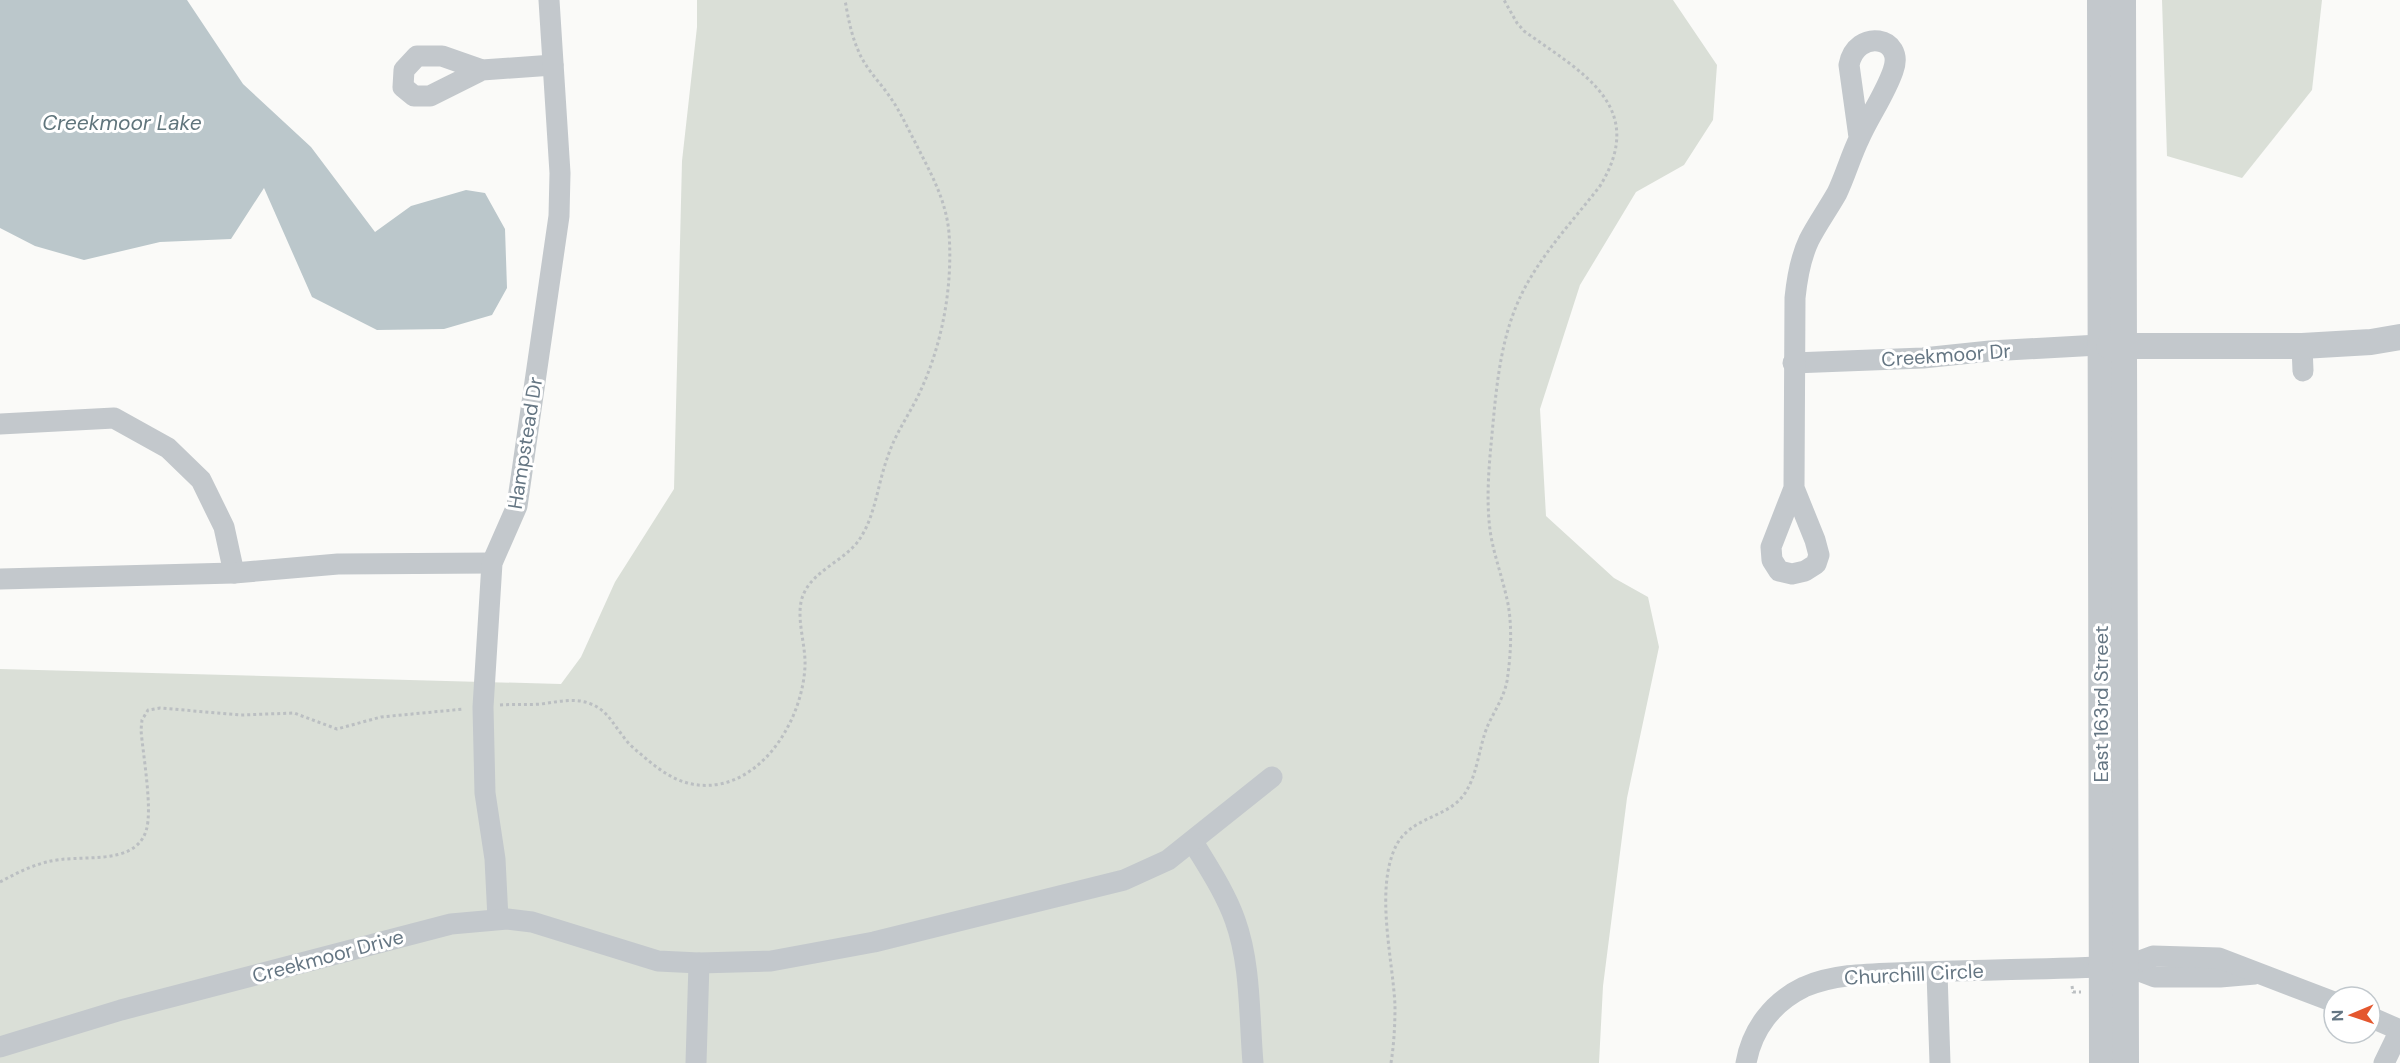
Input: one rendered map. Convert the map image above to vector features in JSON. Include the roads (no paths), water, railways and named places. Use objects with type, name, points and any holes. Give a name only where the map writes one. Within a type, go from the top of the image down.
[{"type":"street","name":"Hampstead Dr","points":[[498,919],[495,859],[485,793],[483,707],[492,563],[517,506],[559,216],[560,172],[549,0]]},
{"type":"street","points":[[2100,0],[2111,346]]},
{"type":"street","points":[[2111,346],[2123,0]]},
{"type":"street","points":[[482,70],[553,65]]},
{"type":"street","points":[[1794,488],[1794,298],[1798,269],[1808,241],[1836,194],[1849,166],[1859,137]]},
{"type":"street","points":[[2111,346],[2302,359],[2400,337]]},
{"type":"street","name":"Creekmoor Dr","points":[[1794,363],[1923,358],[1990,351],[2111,346]]},
{"type":"street","name":"East 163rd Street","points":[[2111,346],[2114,967],[2126,1063]]},
{"type":"street","points":[[0,424],[114,418],[168,448],[201,480],[224,527],[234,573]]},
{"type":"street","points":[[0,579],[234,573],[338,564],[492,563]]},
{"type":"street","name":"Creekmoor Drive","points":[[0,1047],[121,1010],[451,924],[498,919],[532,922],[658,961],[699,963],[771,961],[851,946],[1124,880],[1159,864],[1193,842],[1272,777]]},
{"type":"street","points":[[1193,842],[1226,898],[1240,936],[1245,958],[1253,1063]]},
{"type":"street","points":[[696,1063],[699,963]]},
{"type":"street","points":[[2114,967],[2155,977],[2220,977],[2260,974],[2322,997]]},
{"type":"street","name":"East 163rd Street","points":[[2102,1063],[2114,967]]},
{"type":"street","name":"Churchill Circle","points":[[1746,1063],[1754,1033],[1773,1008],[1804,988],[1837,977],[2114,967]]},
{"type":"street","points":[[1937,972],[1940,1063]]},
{"type":"street","points":[[2382,1022],[2400,1030],[2384,1063]]},
{"type":"water","name":"Creekmoor Lake","points":[[0,0],[187,0],[243,84],[311,147],[375,232],[411,206],[466,190],[485,193],[505,229],[507,288],[492,315],[444,329],[377,330],[312,297],[264,188],[231,239],[160,242],[84,260],[35,246],[0,228]]}]
